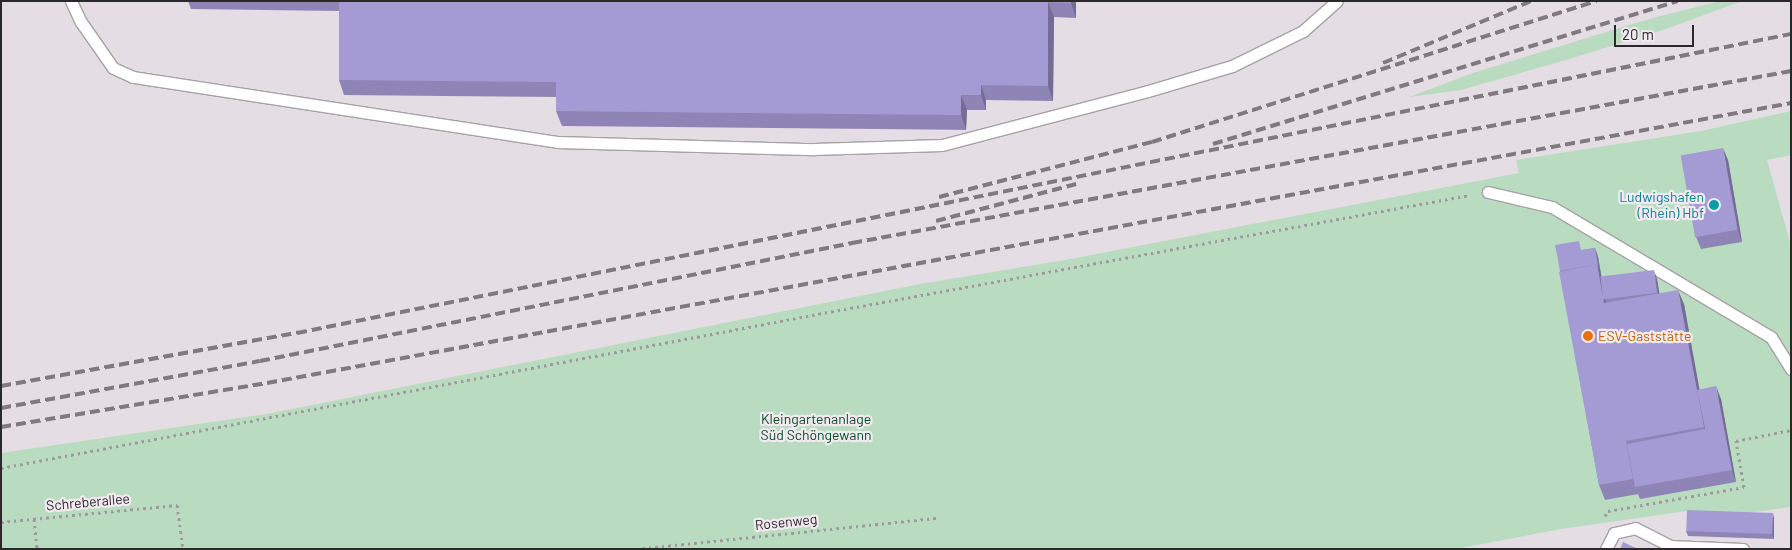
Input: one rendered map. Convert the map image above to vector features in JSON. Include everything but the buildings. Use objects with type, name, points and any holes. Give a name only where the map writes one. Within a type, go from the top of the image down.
[{"type":"lane","points":[[71,1],[81,22],[113,68],[133,77],[558,142],[814,149],[942,145],[1148,91],[1232,66],[1303,31],[1337,1]]},
{"type":"lane","points":[[1488,192],[1552,207],[1771,337],[1791,369]]},
{"type":"lane","points":[[1606,549],[1614,533],[1635,528],[1670,546],[1743,549]]},
{"type":"path","points":[[1,468],[812,315],[1488,192]]},
{"type":"path","points":[[1604,519],[1608,510],[1744,487],[1736,441],[1791,430]]},
{"type":"path","name":"Schreberallee","points":[[1,522],[177,505],[183,549]]},
{"type":"path","name":"Rosenweg","points":[[636,549],[938,518]]},
{"type":"path","points":[[34,519],[37,549]]},
{"type":"green space","points":[[1720,1],[1742,1],[1666,29],[1566,60],[1461,90],[1409,97],[1473,73],[1649,19]]},
{"type":"green space","name":"Kleingartenanlage Süd Schöngewann","points":[[1791,111],[1791,155],[1767,160],[1791,246],[1791,507],[1748,513],[1687,511],[1561,529],[1456,549],[1,549],[1,453],[267,414],[920,284],[1065,260],[1519,173],[1516,160],[1701,131]]},
{"type":"railway","points":[[1383,63],[1531,1]]},
{"type":"railway","points":[[939,197],[1152,142],[1596,1]]},
{"type":"railway","points":[[1213,144],[1678,1]]},
{"type":"railway","points":[[1,386],[297,333],[1791,34]]},
{"type":"railway","points":[[1,408],[260,361],[852,243],[1791,71]]},
{"type":"railway","points":[[1,427],[267,383],[1791,103]]},
{"type":"railway","points":[[936,221],[1076,184]]},
{"type":"place","name":"Ludwigshafen (Rhein) Hbf","points":[[1714,205]]},
{"type":"place","name":"ESV-Gaststätte","points":[[1588,336]]}]
